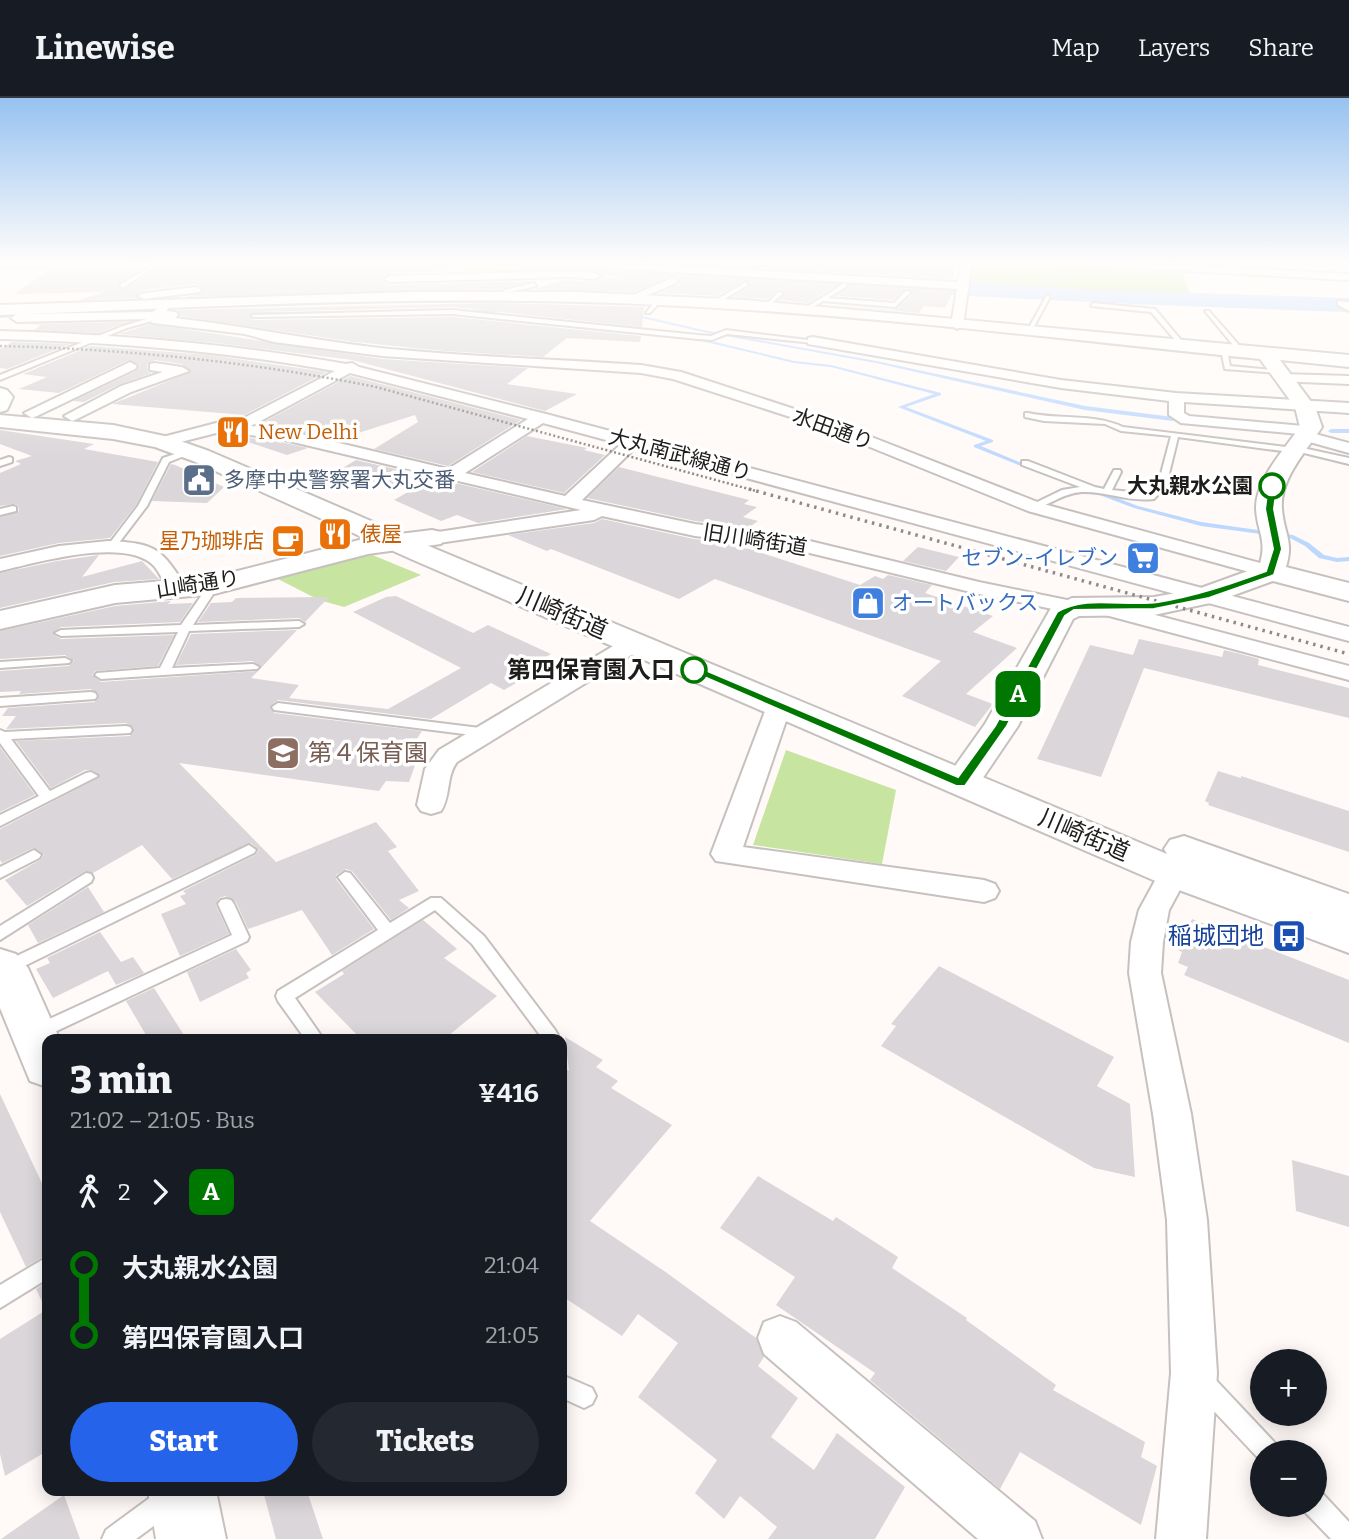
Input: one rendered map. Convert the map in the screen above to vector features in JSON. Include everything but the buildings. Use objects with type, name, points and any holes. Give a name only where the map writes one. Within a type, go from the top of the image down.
[{"type":"street","name":"水田通り","points":[[237,328],[274,338],[382,352],[661,372],[823,423],[1034,507],[1271,572]]},
{"type":"street","points":[[990,328],[1231,351],[1276,368],[1349,380]]},
{"type":"street","name":"大丸南武線通り","points":[[0,335],[97,338],[215,348],[349,368],[1349,634]]},
{"type":"street","points":[[813,341],[1061,384],[1177,399],[1349,448]]},
{"type":"street","points":[[539,364],[561,348]]},
{"type":"street","points":[[237,427],[382,352]]},
{"type":"street","points":[[592,366],[608,353]]},
{"type":"street","points":[[661,372],[686,359]]},
{"type":"street","points":[[1276,368],[1349,361]]},
{"type":"street","points":[[32,413],[130,366]]},
{"type":"street","points":[[72,416],[127,389],[182,371],[155,367]]},
{"type":"street","points":[[1276,368],[1301,434]]},
{"type":"street","points":[[0,394],[3,397],[0,406]]},
{"type":"street","points":[[1177,399],[1177,415],[1186,420],[1301,434]]},
{"type":"street","points":[[1349,408],[1301,434],[1272,486],[1269,509],[1278,549],[1271,572],[1349,592]]},
{"type":"street","name":"川崎街道","points":[[0,412],[72,416],[178,443],[432,538],[968,774],[1174,873],[1349,937]]},
{"type":"street","points":[[451,474],[541,417]]},
{"type":"street","name":"川崎街道","points":[[0,422],[80,427],[178,443],[395,541],[779,706],[1188,850],[1349,910]]},
{"type":"street","name":"旧川崎街道","points":[[178,443],[220,427],[237,427],[305,439],[610,512],[695,530],[789,542],[967,586],[1072,607],[1154,606],[1205,596],[1271,572]]},
{"type":"street","points":[[569,502],[632,442]]},
{"type":"street","points":[[432,538],[610,512]]},
{"type":"street","name":"山崎通り","points":[[0,620],[115,594],[214,585],[395,541],[432,538]]},
{"type":"street","points":[[0,565],[68,550],[112,546],[135,550],[160,561],[178,590]]},
{"type":"street","points":[[968,774],[1001,726],[1057,621],[1072,607]]},
{"type":"street","points":[[1106,608],[1349,673]]},
{"type":"street","points":[[431,806],[438,769],[448,756],[633,644]]},
{"type":"street","points":[[779,706],[726,854],[984,891]]},
{"type":"street","points":[[1174,873],[1154,910],[1147,942],[1146,973],[1172,1114],[1187,1220],[1194,1373],[1181,1539]]},
{"type":"street","points":[[1,957],[40,1050]]},
{"type":"street","points":[[780,1338],[1017,1539]]},
{"type":"street","points":[[182,1496],[191,1539]]},
{"type":"lane","points":[[0,378],[121,328]]},
{"type":"lane","points":[[613,328],[718,337],[726,332],[813,341]]},
{"type":"lane","points":[[1028,332],[1030,328]]},
{"type":"lane","points":[[1168,328],[1183,346]]},
{"type":"lane","points":[[1221,328],[1236,345],[1231,351]]},
{"type":"lane","points":[[1068,419],[1070,408]]},
{"type":"lane","points":[[1028,415],[1044,419],[1105,422],[1121,429],[1175,434],[1301,434],[1349,461]]},
{"type":"lane","points":[[1025,463],[1106,493],[1135,498],[1152,497],[1162,486],[1175,434]]},
{"type":"lane","points":[[112,546],[128,529],[178,443]]},
{"type":"lane","points":[[1106,493],[1117,472]]},
{"type":"lane","points":[[1034,507],[1069,491],[1096,490]]},
{"type":"lane","points":[[0,512],[13,509]]},
{"type":"lane","points":[[165,670],[185,628],[214,585]]},
{"type":"lane","points":[[61,633],[299,624]]},
{"type":"lane","points":[[0,665],[65,661]]},
{"type":"lane","points":[[101,675],[253,667]]},
{"type":"lane","points":[[0,702],[91,696]]},
{"type":"lane","points":[[278,707],[489,733]]},
{"type":"lane","points":[[1,735],[126,730]]},
{"type":"lane","points":[[1,735],[47,797]]},
{"type":"lane","points":[[0,821],[91,776]]},
{"type":"lane","points":[[1,957],[249,850]]},
{"type":"lane","points":[[0,873],[34,855]]},
{"type":"lane","points":[[345,877],[388,932]]},
{"type":"lane","points":[[1,957],[86,878]]},
{"type":"lane","points":[[312,1034],[284,996],[436,902],[478,940],[548,1034]]},
{"type":"lane","points":[[68,1034],[241,937],[226,904]]},
{"type":"lane","points":[[0,1297],[42,1270]]},
{"type":"lane","points":[[1194,1373],[1257,1440]]},
{"type":"lane","points":[[567,1388],[584,1396]]},
{"type":"lane","points":[[115,1539],[174,1496]]},
{"type":"lane","points":[[1327,1517],[1348,1539]]},
{"type":"green space","points":[[370,554],[421,575],[344,607],[319,600],[276,578]]},
{"type":"green space","points":[[786,750],[896,790],[882,864],[753,845]]},
{"type":"waterway","points":[[691,328],[876,362],[1085,408],[1173,419]]},
{"type":"waterway","points":[[695,338],[794,362],[831,366],[939,394],[901,407],[991,441],[976,446],[1033,469]]},
{"type":"waterway","points":[[1331,431],[1349,431]]},
{"type":"waterway","points":[[1083,487],[1136,507],[1201,524],[1291,536],[1328,559],[1349,559]]},
{"type":"railway","points":[[0,346],[189,358],[283,370],[376,387],[756,491]]},
{"type":"railway","points":[[749,489],[1349,654]]},
{"type":"bus line","name":"A","points":[[694,670],[961,783],[1001,726],[1061,614],[1072,607],[1130,608],[1205,596],[1271,572],[1278,549],[1269,509],[1272,486]]},
{"type":"place","name":"New Delhi","points":[[233,432]]},
{"type":"place","name":"多摩中央警察署大丸交番","points":[[199,480]]},
{"type":"place","name":"大丸親水公園","points":[[1272,486]]},
{"type":"place","name":"俵屋","points":[[335,534]]},
{"type":"place","name":"星乃珈琲店","points":[[288,541]]},
{"type":"place","name":"セブン-イレブン","points":[[1143,558]]},
{"type":"place","name":"オートバックス","points":[[868,603]]},
{"type":"place","name":"第四保育園入口","points":[[694,670]]},
{"type":"place","name":"第４保育園","points":[[283,753]]},
{"type":"place","name":"稲城団地","points":[[1289,936]]}]
